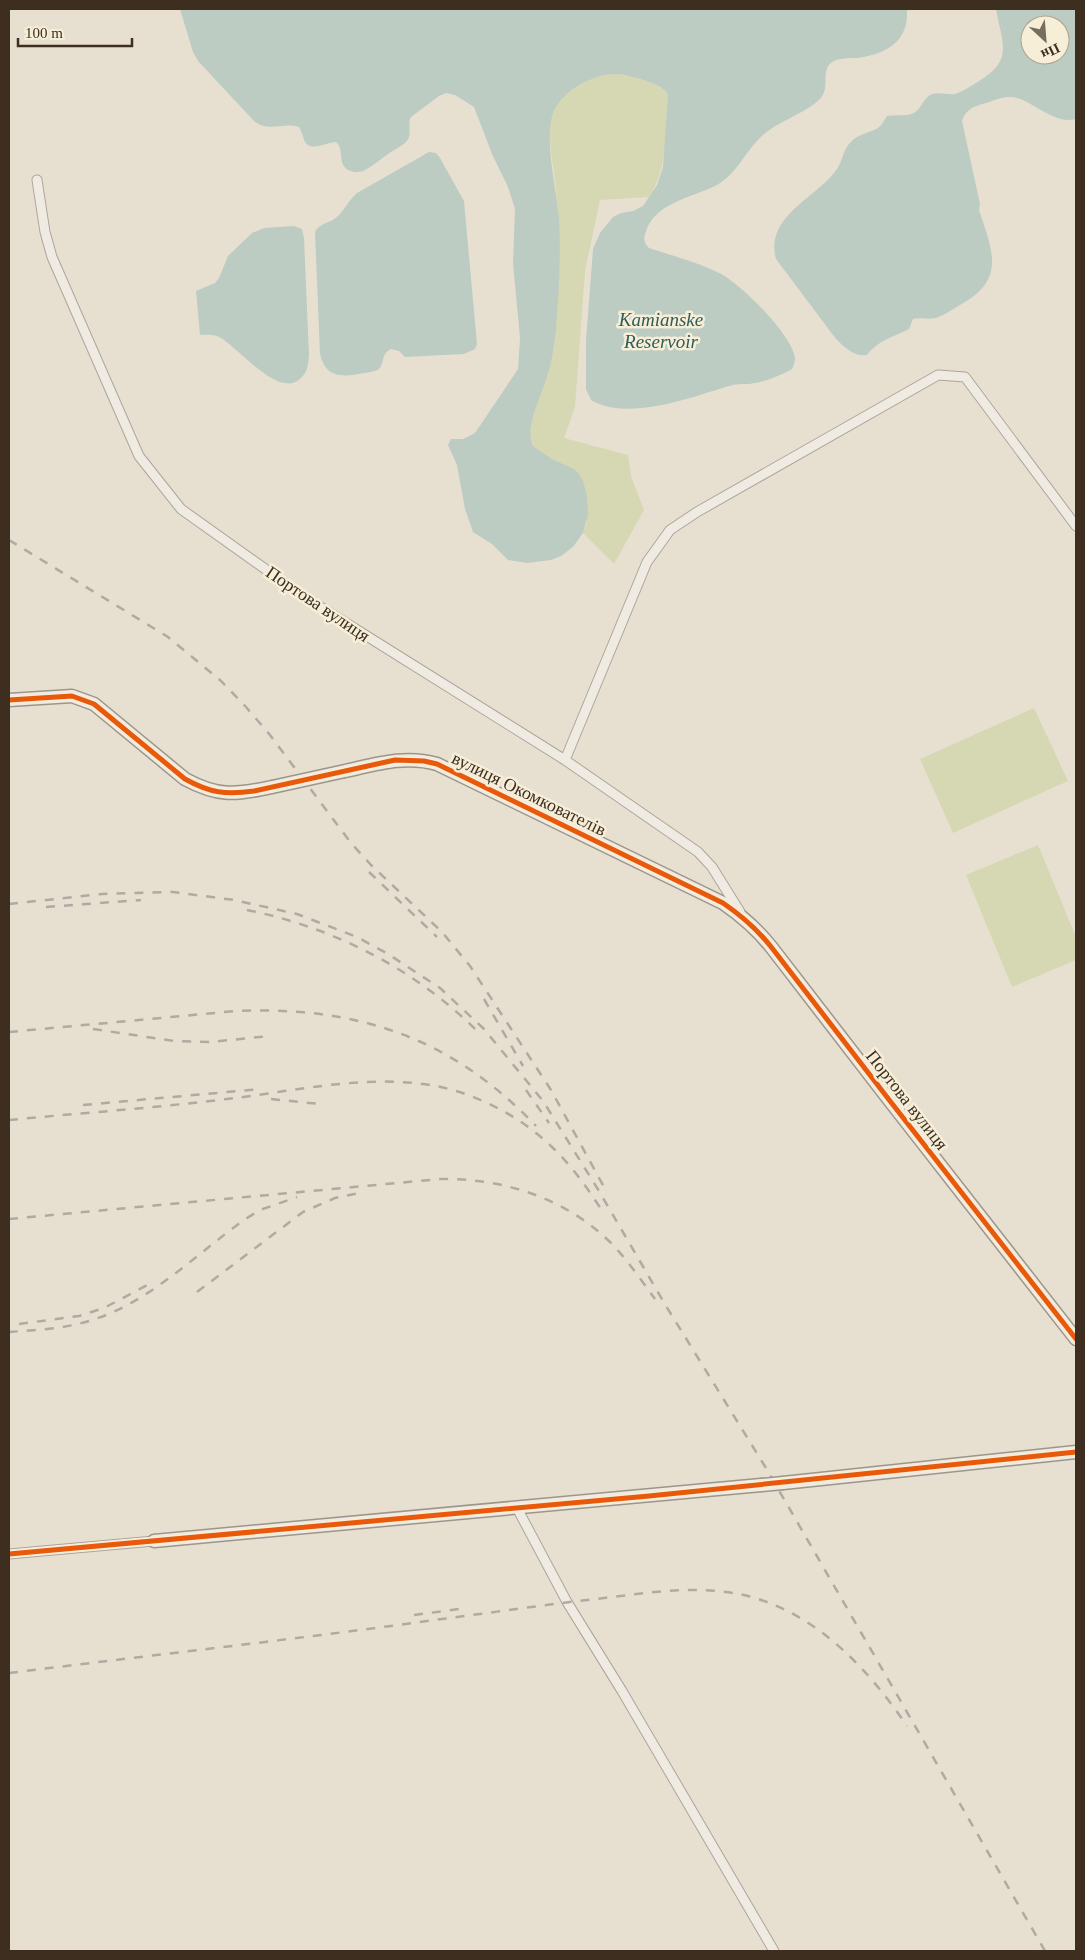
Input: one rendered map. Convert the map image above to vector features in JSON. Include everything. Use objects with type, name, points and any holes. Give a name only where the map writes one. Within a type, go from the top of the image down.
[{"type":"street","name":"Портова вулиця","points":[[38,180],[45,232],[56,266],[140,456],[181,510],[306,598],[565,760],[698,852],[712,867],[742,916]]},
{"type":"street","points":[[565,760],[647,562],[670,530],[697,512],[938,375],[965,377],[1076,526]]},
{"type":"street","name":"вулиця Окомкователів","points":[[9,700],[72,696],[94,704],[185,779],[200,788],[216,793],[236,793],[272,787],[395,760],[424,761],[437,764],[703,893]]},
{"type":"street","name":"Портова вулиця","points":[[703,893],[723,903],[742,916],[758,931],[1076,1339]]},
{"type":"street","points":[[9,1554],[783,1483],[1041,1456],[1074,1449]]},
{"type":"street","points":[[517,1508],[568,1602],[774,1951]]},
{"type":"green space","points":[[609,73],[649,82],[668,94],[663,163],[660,175],[649,197],[600,200],[585,271],[575,407],[564,438],[628,455],[631,476],[644,510],[614,564],[583,533],[587,522],[565,465],[533,446],[530,429],[549,368],[557,317],[559,235],[550,140],[551,121],[554,111],[563,97],[577,86]]},
{"type":"green space","points":[[1034,708],[1068,781],[953,833],[920,759]]},
{"type":"green space","points":[[1038,845],[1076,937],[1076,960],[1012,987],[966,875]]},
{"type":"water","name":"Kamianske Reservoir","points":[[180,9],[907,9],[907,20],[900,38],[886,49],[868,56],[840,59],[831,63],[826,70],[825,89],[821,98],[809,108],[777,125],[763,135],[724,180],[707,190],[666,207],[651,221],[644,236],[644,241],[649,248],[711,269],[739,287],[775,323],[792,348],[795,358],[792,369],[776,377],[749,384],[731,385],[679,401],[641,408],[623,409],[606,406],[591,400],[586,389],[586,340],[593,249],[600,233],[613,217],[643,206],[657,185],[663,167],[668,94],[660,87],[648,82],[615,74],[605,75],[584,82],[574,88],[559,103],[554,111],[550,135],[560,233],[556,329],[549,371],[532,421],[531,438],[533,446],[552,459],[574,469],[579,474],[587,496],[588,515],[583,533],[573,547],[561,556],[551,560],[527,563],[508,560],[492,544],[473,532],[465,509],[457,465],[448,445],[451,439],[463,439],[475,433],[518,369],[520,338],[513,263],[515,209],[508,187],[492,154],[474,107],[455,95],[446,93],[439,96],[411,117],[409,122],[410,134],[404,144],[363,171],[355,172],[348,170],[343,164],[339,145],[336,142],[311,146],[305,142],[299,127],[271,127],[254,121],[198,61],[193,52]]},
{"type":"water","points":[[996,9],[1076,9],[1076,119],[1059,119],[1020,99],[1012,97],[1000,98],[978,105],[967,112],[962,121],[980,204],[979,210],[991,252],[992,264],[990,275],[984,286],[975,295],[948,312],[936,318],[913,319],[909,329],[881,342],[867,355],[858,355],[847,349],[836,339],[776,259],[774,244],[778,231],[785,219],[837,169],[846,148],[854,139],[878,128],[887,116],[914,113],[932,94],[955,94],[990,73],[997,66],[1001,58],[1003,50]]},
{"type":"water","points":[[429,152],[436,153],[440,158],[464,201],[477,344],[475,349],[464,354],[405,357],[399,351],[391,349],[384,356],[379,369],[372,372],[342,375],[331,372],[326,368],[320,354],[315,232],[320,226],[338,216],[357,193]]},
{"type":"water","points":[[294,226],[302,229],[304,238],[309,355],[305,374],[300,379],[291,383],[280,382],[269,377],[219,337],[200,335],[196,291],[215,283],[228,256],[252,233],[264,228]]},
{"type":"railway","points":[[9,540],[168,637],[220,680],[246,707],[270,735],[351,843],[371,865],[442,932],[470,966],[551,1090],[604,1187]]},
{"type":"railway","points":[[369,872],[437,937]]},
{"type":"railway","points":[[9,904],[102,894],[173,892],[234,900],[297,914],[357,937],[388,954],[440,988],[484,1029],[543,1101],[599,1191],[666,1306],[766,1468],[1045,1951]]},
{"type":"railway","points":[[46,907],[141,900]]},
{"type":"railway","points":[[247,910],[279,917],[310,927],[370,953],[425,987],[475,1029]]},
{"type":"railway","points":[[484,999],[523,1066]]},
{"type":"railway","points":[[9,1032],[236,1011],[280,1011],[322,1014],[362,1022],[400,1033],[436,1049],[470,1070],[504,1095],[536,1126]]},
{"type":"railway","points":[[93,1029],[174,1041],[210,1042],[270,1036]]},
{"type":"railway","points":[[9,1120],[145,1108],[367,1082],[433,1085],[488,1103],[506,1112],[538,1134],[566,1162],[586,1186],[603,1212]]},
{"type":"railway","points":[[83,1105],[261,1089]]},
{"type":"railway","points":[[526,1090],[549,1123]]},
{"type":"railway","points":[[271,1099],[320,1104]]},
{"type":"railway","points":[[9,1219],[440,1179],[487,1182],[532,1194],[553,1202],[573,1213],[610,1242],[655,1299]]},
{"type":"railway","points":[[197,1292],[303,1212],[335,1198],[364,1192]]},
{"type":"railway","points":[[9,1332],[51,1329],[92,1320],[113,1312],[153,1290],[244,1220],[260,1210],[297,1197]]},
{"type":"railway","points":[[19,1324],[79,1316],[104,1308],[151,1283]]},
{"type":"railway","points":[[9,1673],[641,1593],[678,1590],[715,1591],[752,1597],[777,1606],[821,1632],[859,1665],[907,1726]]},
{"type":"railway","points":[[414,1615],[459,1609]]},
{"type":"cycle path","points":[[9,700],[72,696],[94,704],[185,779],[218,792],[254,791],[395,760],[424,761],[437,764],[723,903],[761,935],[772,948],[1076,1339]]},
{"type":"cycle path","points":[[9,1554],[649,1496],[1076,1452]]}]
